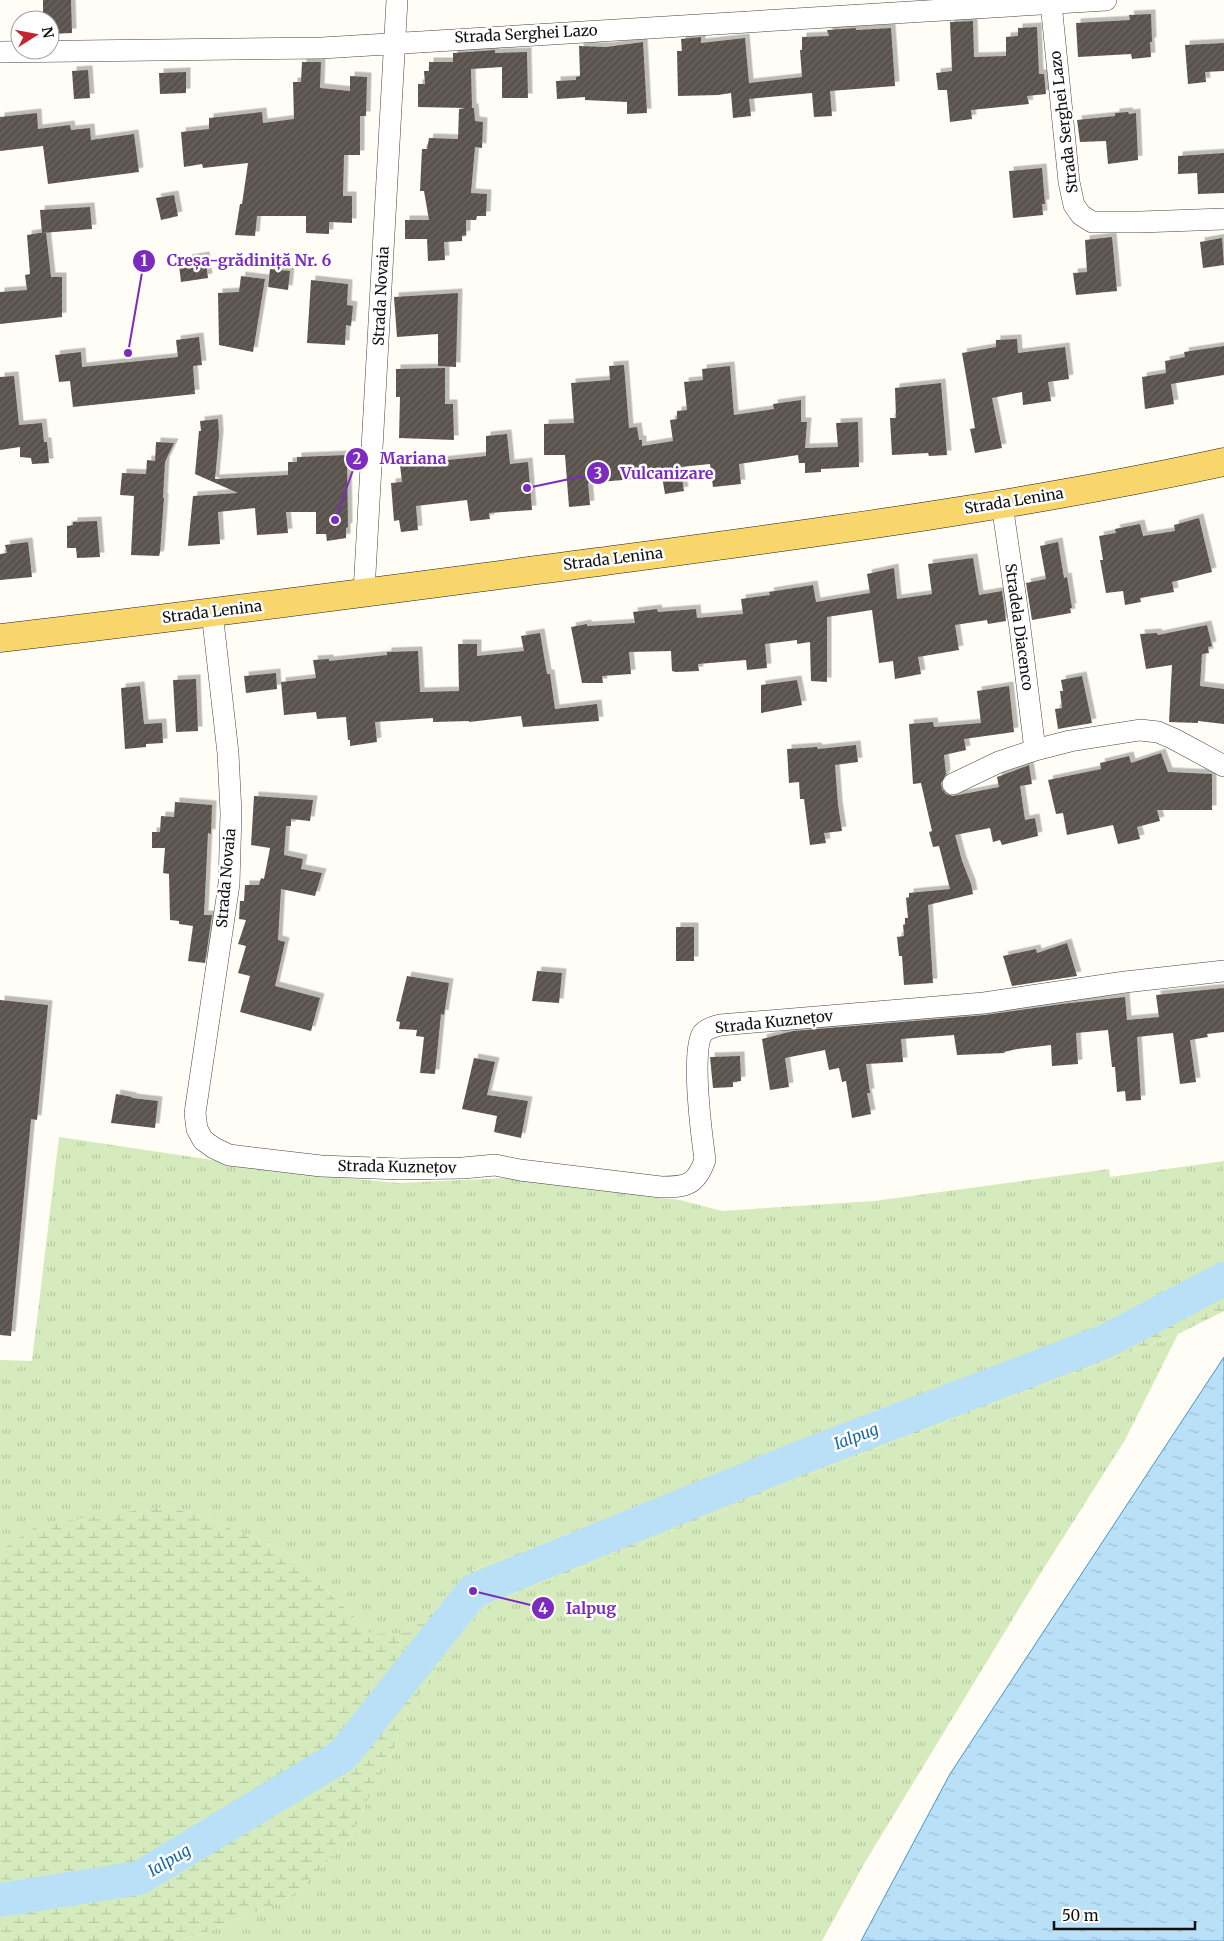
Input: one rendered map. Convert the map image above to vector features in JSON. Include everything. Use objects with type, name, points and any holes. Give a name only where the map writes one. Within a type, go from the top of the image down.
[{"type":"main road","name":"Strada Lenina","points":[[0,638],[820,532],[1144,480],[1224,462]]},
{"type":"street","name":"Strada Novaia","points":[[364,592],[397,0]]},
{"type":"street","name":"Strada Serghei Lazo","points":[[0,52],[322,48],[1106,0]]},
{"type":"street","name":"Strada Serghei Lazo","points":[[1051,3],[1069,182],[1074,205],[1081,215],[1092,222],[1224,219]]},
{"type":"street","name":"Stradela Diacenco","points":[[1002,504],[1035,750]]},
{"type":"street","name":"Strada Novaia","points":[[204,1140],[197,1129],[195,1113],[228,884],[230,813],[228,753],[212,612]]},
{"type":"street","points":[[953,784],[999,762],[1035,750],[1070,741],[1140,730],[1158,732],[1224,766]]},
{"type":"street","name":"Strada Kuznețov","points":[[204,1140],[214,1148],[229,1155],[321,1166],[400,1169],[463,1168],[494,1165],[661,1187],[676,1187],[691,1184],[700,1174],[705,1160],[697,1064],[700,1039],[702,1034],[708,1029],[720,1026],[984,1003],[1125,982],[1224,971]]},
{"type":"green space","points":[[59,1137],[307,1174],[398,1183],[506,1178],[680,1200],[722,1211],[874,1201],[1109,1169],[1110,1177],[1224,1161],[1224,1264],[1181,1290],[1086,1336],[473,1570],[435,1611],[407,1634],[370,1634],[358,1620],[285,1552],[211,1520],[167,1506],[0,1551],[0,1360],[32,1361]]},
{"type":"green space","points":[[1224,1264],[1224,1311],[1178,1334],[836,1464],[620,1553],[494,1601],[467,1625],[452,1644],[404,1718],[393,1752],[366,1803],[350,1839],[299,1890],[278,1903],[201,1934],[175,1941],[0,1941],[0,1551],[38,1525],[167,1506],[211,1520],[285,1552],[358,1620],[370,1634],[407,1633],[435,1611],[473,1570],[1086,1336],[1181,1290]]},
{"type":"green space","points":[[1178,1334],[1125,1440],[1037,1579],[864,1864],[822,1941],[175,1941],[201,1934],[278,1903],[299,1890],[350,1839],[366,1803],[393,1752],[404,1718],[452,1644],[467,1625],[494,1601],[620,1553],[836,1464]]},
{"type":"water","points":[[1224,1357],[1224,1941],[861,1941],[950,1774]]},
{"type":"building","points":[[43,0],[71,0],[72,33],[60,34],[60,10],[43,10]]},
{"type":"building","points":[[1151,14],[1151,57],[1132,59],[1131,54],[1078,57],[1076,23],[1130,20],[1129,15]]},
{"type":"building","points":[[973,21],[974,57],[1006,56],[1006,37],[1018,36],[1018,28],[1037,27],[1039,74],[1044,74],[1046,94],[1027,96],[1029,104],[971,110],[972,119],[950,122],[947,90],[938,90],[936,73],[952,71],[950,22]]},
{"type":"building","points":[[856,28],[856,30],[891,28],[895,86],[830,91],[832,116],[814,117],[812,93],[749,99],[751,116],[733,118],[731,93],[678,96],[677,51],[682,51],[681,39],[701,37],[701,43],[745,38],[749,83],[802,77],[800,50],[802,50],[802,37],[829,36],[827,30]]},
{"type":"building","points":[[643,42],[647,113],[627,114],[627,102],[585,100],[585,97],[557,99],[556,81],[576,80],[576,77],[580,76],[579,46],[606,47]]},
{"type":"building","points":[[1224,43],[1224,71],[1205,72],[1206,82],[1188,84],[1185,45]]},
{"type":"building","points":[[495,50],[495,53],[527,52],[528,98],[502,98],[502,67],[471,69],[472,108],[474,108],[475,121],[483,122],[482,148],[475,147],[471,193],[487,194],[486,216],[477,216],[476,220],[466,220],[466,235],[462,236],[462,241],[444,242],[445,260],[428,261],[427,239],[405,239],[405,220],[429,220],[424,191],[420,191],[422,149],[427,149],[429,138],[458,139],[459,109],[466,108],[418,107],[418,84],[425,84],[424,71],[429,71],[429,62],[453,62],[453,53]]},
{"type":"building","points":[[302,62],[321,62],[320,88],[350,91],[350,76],[367,77],[366,116],[360,116],[360,155],[344,155],[343,196],[352,196],[352,223],[329,222],[329,234],[306,233],[306,216],[257,216],[255,236],[235,235],[248,163],[203,168],[202,164],[184,167],[181,132],[209,129],[209,118],[262,112],[263,123],[294,119],[293,82],[301,82]]},
{"type":"building","points":[[88,70],[90,98],[74,99],[72,71]]},
{"type":"building","points":[[186,72],[186,93],[160,94],[159,73]]},
{"type":"building","points":[[1128,112],[1129,114],[1136,113],[1138,160],[1108,164],[1106,141],[1080,142],[1077,120],[1115,116],[1115,113]]},
{"type":"building","points":[[37,113],[38,129],[70,125],[71,130],[90,128],[91,140],[134,134],[139,172],[48,184],[43,146],[0,151],[0,117]]},
{"type":"building","points":[[1224,153],[1224,193],[1198,194],[1197,173],[1178,174],[1178,156]]},
{"type":"building","points":[[1042,168],[1045,204],[1042,204],[1043,215],[1013,218],[1009,171]]},
{"type":"building","points":[[174,195],[178,216],[161,220],[156,198]]},
{"type":"building","points":[[90,207],[92,229],[42,233],[40,210]]},
{"type":"building","points":[[46,232],[51,277],[62,277],[62,317],[0,324],[0,292],[27,290],[25,275],[30,274],[27,235]]},
{"type":"building","points":[[1112,237],[1117,291],[1076,295],[1073,273],[1087,272],[1085,240]]},
{"type":"building","points":[[1222,238],[1224,265],[1203,268],[1200,242]]},
{"type":"building","points":[[205,256],[208,278],[181,282],[179,265],[188,264],[187,259]]},
{"type":"building","points":[[270,269],[290,271],[288,290],[268,287]]},
{"type":"building","points":[[241,276],[265,279],[253,352],[219,345],[218,293],[239,292]]},
{"type":"building","points":[[311,280],[348,284],[347,305],[353,306],[351,326],[346,325],[345,345],[307,343]]},
{"type":"building","points":[[458,293],[456,367],[438,366],[438,334],[397,337],[394,297]]},
{"type":"building","points":[[199,337],[202,365],[193,366],[195,394],[73,407],[70,381],[59,382],[55,355],[81,352],[82,367],[178,357],[176,340]]},
{"type":"building","points":[[1017,339],[1018,353],[1065,347],[1069,379],[1048,382],[1051,401],[1023,405],[1022,392],[992,398],[1002,448],[975,453],[970,429],[975,428],[962,353],[996,347],[996,340]]},
{"type":"building","points":[[1224,346],[1224,375],[1171,384],[1174,404],[1145,409],[1142,377],[1166,373],[1165,361],[1185,357],[1184,352]]},
{"type":"building","points":[[624,365],[629,428],[637,427],[639,440],[642,440],[642,446],[673,441],[670,420],[677,419],[677,411],[687,410],[684,382],[703,380],[702,369],[730,366],[734,415],[774,409],[773,404],[801,400],[801,422],[807,422],[805,448],[838,447],[836,423],[858,422],[859,467],[821,469],[821,472],[805,473],[805,463],[799,463],[798,455],[739,464],[741,484],[713,487],[710,464],[680,467],[684,491],[665,494],[661,471],[634,474],[634,479],[588,483],[590,505],[569,507],[565,455],[544,455],[544,424],[574,423],[571,383],[610,380],[609,366]]},
{"type":"building","points":[[445,368],[445,404],[453,404],[454,440],[399,438],[400,397],[396,397],[396,369]]},
{"type":"building","points":[[14,376],[19,425],[42,423],[44,442],[47,442],[49,463],[32,464],[31,458],[20,457],[20,447],[0,450],[0,377]]},
{"type":"building","points":[[941,383],[947,455],[929,456],[928,453],[892,455],[890,418],[896,418],[895,388]]},
{"type":"building","points":[[218,419],[219,435],[215,479],[288,475],[288,462],[297,462],[297,457],[347,455],[348,527],[346,528],[346,538],[327,541],[326,534],[316,534],[316,512],[286,512],[288,533],[257,535],[255,508],[218,512],[220,544],[188,546],[193,496],[238,493],[195,474],[199,431],[201,431],[200,421]]},
{"type":"building","points":[[507,434],[510,464],[528,462],[532,510],[489,513],[490,519],[470,521],[467,500],[416,506],[418,530],[401,532],[399,520],[394,521],[391,483],[402,482],[400,465],[486,456],[486,436]]},
{"type":"building","points":[[156,442],[174,443],[165,462],[160,553],[159,556],[131,555],[134,496],[120,495],[122,473],[146,474],[147,460],[155,461]]},
{"type":"building","points":[[1199,518],[1212,572],[1172,582],[1174,592],[1140,598],[1141,602],[1125,605],[1123,591],[1106,593],[1100,560],[1103,560],[1099,536],[1116,533],[1115,529],[1140,524],[1143,536],[1175,531],[1174,525]]},
{"type":"building","points":[[97,521],[100,557],[77,558],[76,548],[67,548],[67,526],[73,525],[73,522]]},
{"type":"building","points":[[28,542],[32,577],[0,580],[0,554],[7,553],[5,545]]},
{"type":"building","points":[[1058,542],[1064,578],[1067,577],[1072,608],[1070,608],[1071,613],[1032,620],[1026,583],[1046,579],[1040,546]]},
{"type":"building","points":[[973,558],[979,595],[1002,591],[1006,621],[988,624],[987,620],[955,625],[959,650],[918,657],[921,674],[895,679],[893,661],[879,663],[872,610],[827,617],[827,682],[811,681],[810,642],[797,644],[797,640],[765,644],[767,668],[747,670],[746,660],[698,664],[699,671],[676,672],[672,671],[671,651],[629,652],[631,674],[602,676],[603,683],[582,683],[571,627],[587,624],[587,626],[635,623],[633,612],[657,609],[658,612],[696,609],[697,618],[743,614],[741,599],[770,595],[769,592],[813,585],[816,602],[870,593],[867,574],[894,568],[897,599],[932,594],[928,564]]},
{"type":"building","points":[[1207,625],[1212,646],[1208,647],[1209,653],[1202,654],[1200,686],[1224,689],[1224,724],[1198,721],[1198,723],[1169,722],[1172,665],[1146,669],[1140,634],[1157,633],[1158,635]]},
{"type":"building","points":[[540,633],[547,674],[550,674],[555,709],[597,704],[599,721],[523,727],[521,716],[469,722],[433,722],[433,718],[375,722],[377,742],[350,746],[346,717],[317,719],[316,712],[284,715],[281,682],[316,678],[313,660],[329,659],[329,661],[387,655],[387,652],[418,651],[420,692],[459,691],[458,644],[477,644],[477,656],[524,651],[521,636]]},
{"type":"building","points":[[276,673],[277,689],[246,693],[244,676]]},
{"type":"building","points":[[1082,676],[1092,723],[1058,729],[1055,709],[1062,708],[1060,691],[1063,691],[1061,680]]},
{"type":"building","points":[[196,679],[198,731],[176,732],[173,680]]},
{"type":"building","points":[[797,680],[802,705],[761,713],[761,685]]},
{"type":"building","points":[[140,686],[144,724],[162,723],[163,743],[146,744],[146,747],[125,749],[121,688]]},
{"type":"building","points":[[1009,686],[1014,732],[964,739],[966,750],[944,755],[946,774],[941,783],[942,789],[946,794],[953,796],[999,787],[997,777],[1029,765],[1032,784],[1020,786],[1025,820],[1035,818],[1038,836],[1002,845],[1000,840],[993,842],[990,828],[955,835],[973,894],[928,905],[933,983],[904,985],[902,956],[899,956],[897,937],[904,936],[903,925],[905,924],[905,918],[908,918],[906,898],[909,897],[909,893],[950,889],[939,846],[933,847],[929,832],[932,831],[921,783],[913,784],[909,724],[933,722],[934,727],[981,723],[977,691]]},
{"type":"building","points":[[856,745],[858,762],[835,765],[842,831],[824,833],[826,843],[810,845],[804,799],[800,799],[799,782],[789,783],[787,749],[817,747],[818,749]]},
{"type":"building","points":[[1161,753],[1168,772],[1212,774],[1212,810],[1157,810],[1160,821],[1137,827],[1140,839],[1118,844],[1113,825],[1067,835],[1063,813],[1056,814],[1048,780],[1101,769],[1100,763],[1129,756],[1131,763]]},
{"type":"building","points":[[254,796],[313,800],[310,821],[291,819],[291,826],[286,826],[284,855],[303,859],[301,869],[322,873],[315,896],[281,889],[278,940],[285,942],[275,986],[320,998],[311,1031],[240,1012],[250,976],[238,973],[246,946],[238,944],[246,920],[239,919],[240,901],[244,901],[245,885],[259,885],[261,878],[264,879],[270,848],[251,845]]},
{"type":"building","points":[[175,802],[212,805],[211,834],[208,833],[204,915],[212,915],[205,963],[188,961],[193,926],[179,924],[179,921],[170,920],[169,874],[163,873],[165,848],[152,848],[152,832],[160,832],[161,816],[174,817]]},
{"type":"building","points":[[676,927],[694,927],[694,961],[676,961]]},
{"type":"building","points":[[1067,943],[1077,976],[1012,986],[1003,956],[1036,949],[1037,953]]},
{"type":"building","points":[[537,971],[562,973],[559,1003],[532,1001]]},
{"type":"building","points":[[407,976],[449,983],[444,1015],[441,1014],[435,1074],[420,1073],[424,1037],[416,1036],[417,1030],[399,1029],[400,1022],[396,1021]]},
{"type":"building","points":[[1224,988],[1224,1032],[1207,1034],[1208,1037],[1190,1040],[1196,1082],[1180,1084],[1173,1033],[1137,1037],[1141,1100],[1126,1101],[1125,1091],[1117,1092],[1115,1067],[1112,1067],[1108,1030],[1076,1033],[1078,1064],[1052,1066],[1051,1045],[1017,1049],[1005,1053],[957,1055],[954,1035],[901,1039],[903,1062],[866,1064],[870,1093],[867,1093],[871,1114],[852,1118],[846,1081],[842,1082],[839,1068],[829,1070],[825,1050],[785,1058],[789,1087],[770,1090],[762,1039],[793,1031],[985,1015],[1125,997],[1127,1020],[1159,1017],[1156,995]]},
{"type":"building","points":[[0,1000],[48,1005],[37,1120],[31,1119],[11,1336],[0,1335]]},
{"type":"building","points":[[740,1056],[741,1081],[733,1082],[733,1087],[713,1088],[710,1057]]},
{"type":"building","points":[[474,1058],[495,1062],[487,1095],[528,1101],[521,1138],[494,1132],[497,1116],[462,1109]]},
{"type":"building","points":[[116,1094],[158,1101],[155,1128],[111,1123]]},
{"type":"waterway","name":"Ialpug","points":[[0,1900],[139,1878],[343,1755],[473,1591],[797,1459],[1106,1341],[1224,1279]]},
{"type":"place","name":"Creșa-grădiniță Nr. 6","points":[[128,353]]},
{"type":"place","name":"Vulcanizare","points":[[527,488]]},
{"type":"place","name":"Mariana","points":[[335,520]]},
{"type":"place","name":"Ialpug","points":[[473,1591]]}]
